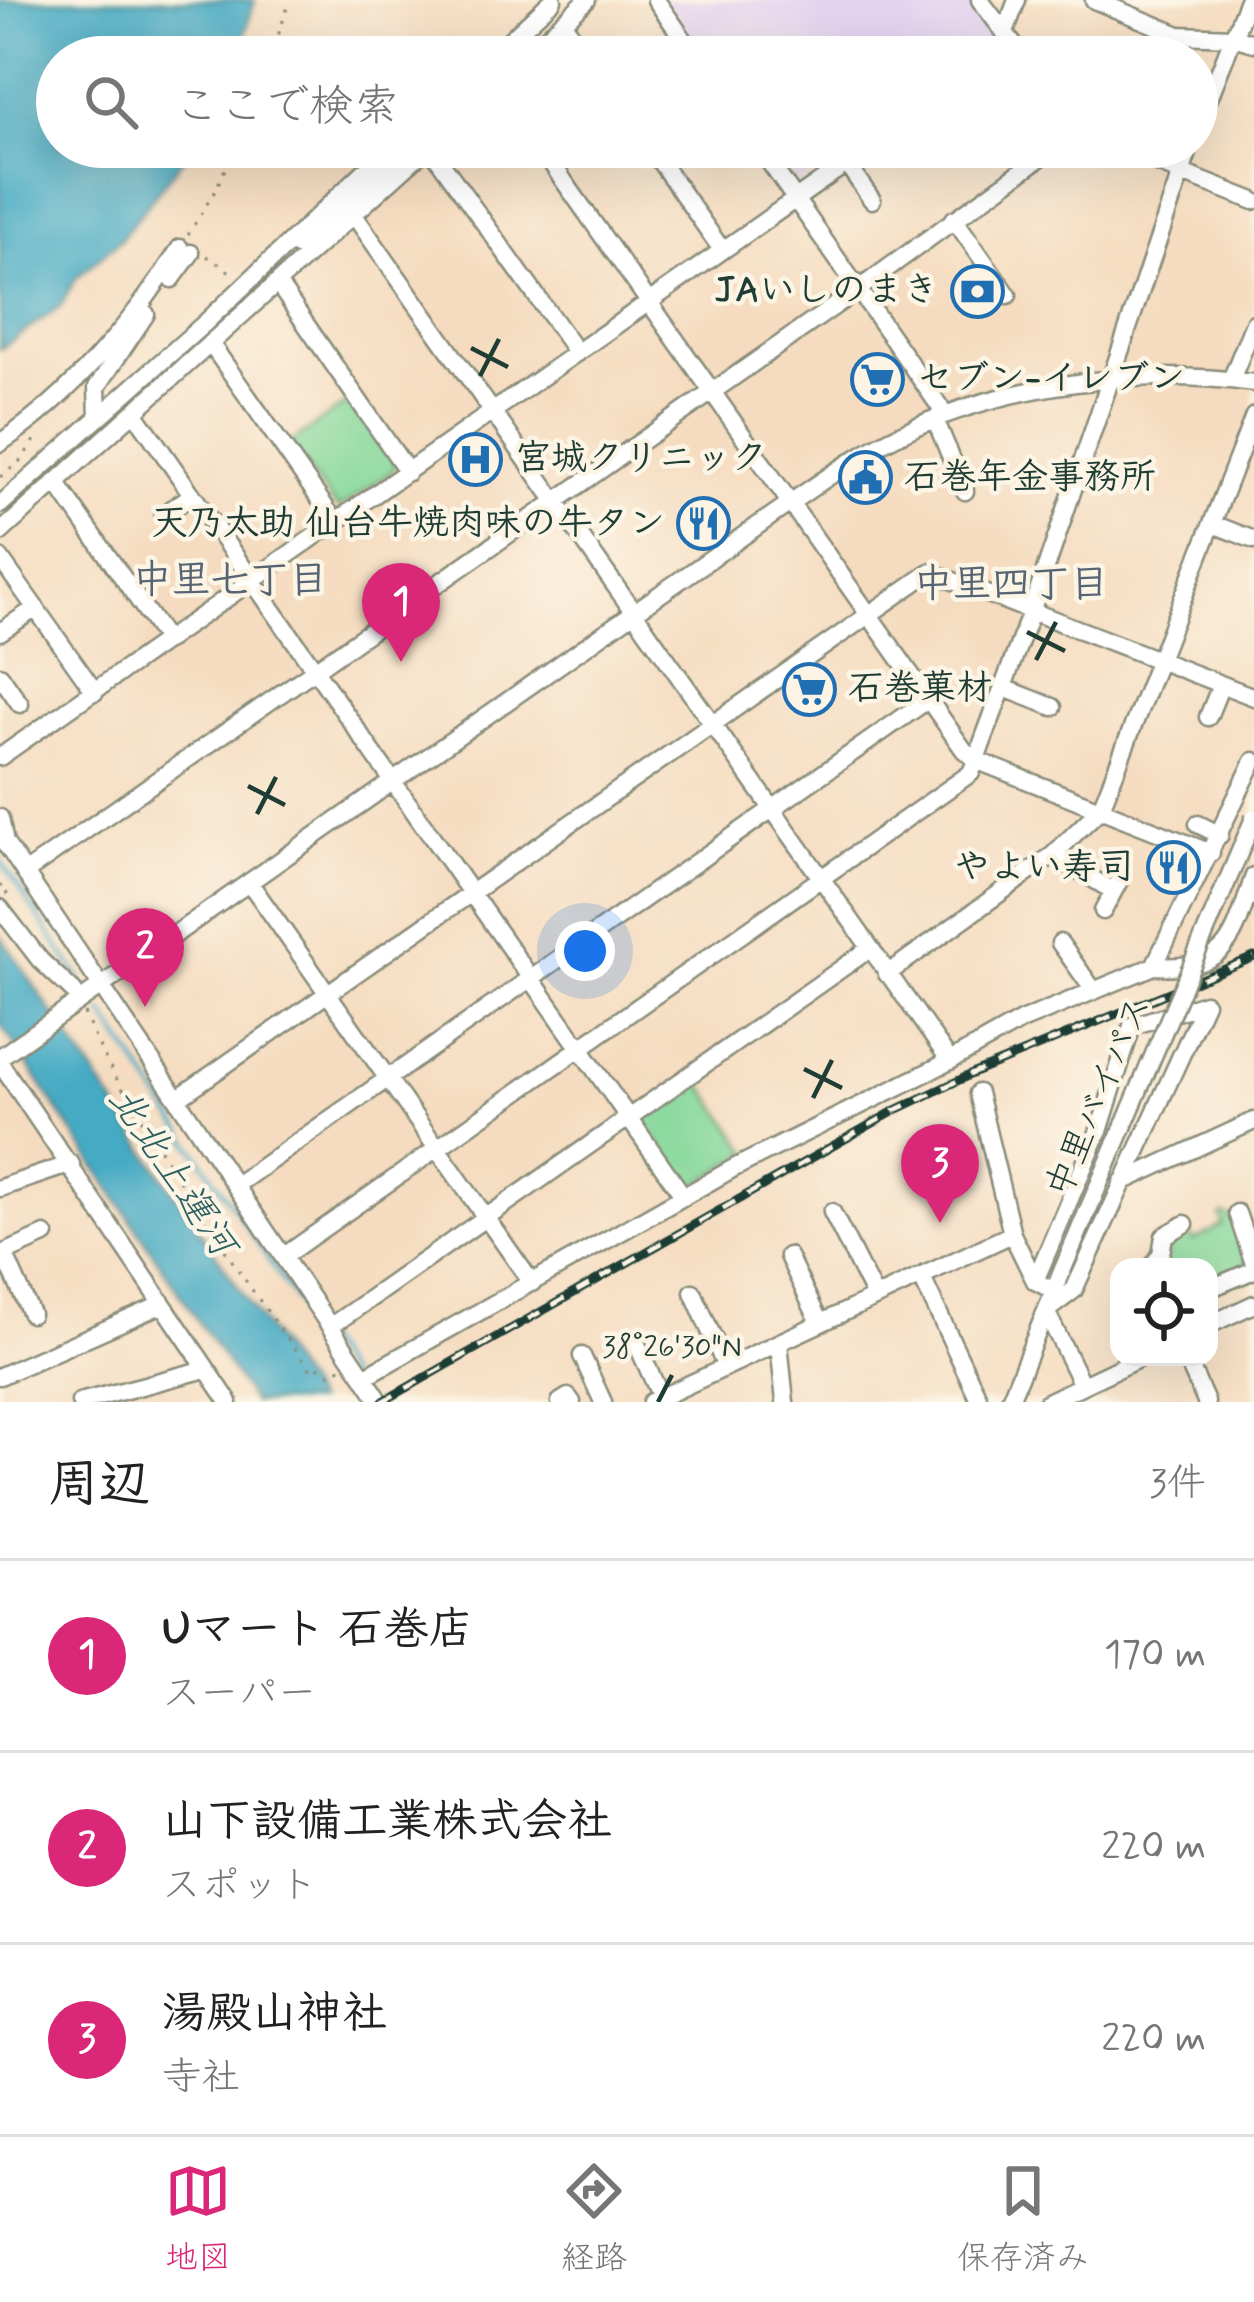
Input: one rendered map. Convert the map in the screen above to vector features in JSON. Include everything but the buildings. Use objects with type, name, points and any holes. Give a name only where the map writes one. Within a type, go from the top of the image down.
[{"type":"street","points":[[514,36],[553,0]]},
{"type":"street","points":[[548,36],[587,0]]},
{"type":"street","points":[[656,0],[681,36]]},
{"type":"street","points":[[980,0],[1003,36]]},
{"type":"street","points":[[1012,36],[1017,0]]},
{"type":"street","points":[[1094,0],[1179,35],[1206,36]]},
{"type":"street","points":[[1218,75],[1248,0]]},
{"type":"street","points":[[563,23],[572,36]]},
{"type":"street","points":[[1218,36],[1254,43]]},
{"type":"street","points":[[0,505],[368,168]]},
{"type":"street","points":[[273,257],[276,261],[352,211],[385,168]]},
{"type":"street","points":[[0,532],[404,168]]},
{"type":"street","points":[[444,168],[578,353]]},
{"type":"street","points":[[555,168],[964,751],[978,761],[1211,853]]},
{"type":"street","points":[[665,168],[722,250]]},
{"type":"street","points":[[774,168],[859,289],[940,417],[965,491]]},
{"type":"street","points":[[0,758],[841,168]]},
{"type":"street","points":[[850,168],[872,200]]},
{"type":"street","points":[[23,878],[1026,168]]},
{"type":"street","points":[[1171,168],[1254,201]]},
{"type":"street","points":[[284,1256],[971,773],[1182,168]]},
{"type":"street","points":[[352,211],[950,1061]]},
{"type":"street","points":[[954,219],[1007,296]]},
{"type":"street","points":[[98,418],[94,399],[108,366],[185,251]]},
{"type":"street","points":[[0,443],[82,373],[185,251]]},
{"type":"street","points":[[278,284],[408,472]]},
{"type":"street","points":[[1231,380],[1254,323]]},
{"type":"street","points":[[210,343],[335,520]]},
{"type":"street","points":[[229,1402],[3,1057],[392,780],[870,451],[940,417],[1110,378],[1128,375],[1254,383]]},
{"type":"street","points":[[135,413],[684,1197]]},
{"type":"street","points":[[887,974],[1052,855],[1101,808],[1254,416]]},
{"type":"street","points":[[56,482],[167,641]]},
{"type":"street","points":[[163,514],[192,495]]},
{"type":"street","points":[[1214,524],[1254,541]]},
{"type":"street","points":[[0,558],[95,692]]},
{"type":"street","points":[[178,1098],[935,572],[1254,698]]},
{"type":"street","points":[[0,632],[36,608]]},
{"type":"street","points":[[0,675],[20,704]]},
{"type":"street","points":[[1208,717],[1221,685]]},
{"type":"street","points":[[1004,688],[1053,706]]},
{"type":"street","points":[[236,1185],[928,699]]},
{"type":"street","points":[[1154,966],[1254,761]]},
{"type":"street","points":[[0,818],[5,843],[23,878],[103,987],[378,1398]]},
{"type":"street","name":"中里バイパス","points":[[1009,1402],[1254,818]]},
{"type":"street","points":[[1198,824],[1220,835]]},
{"type":"street","points":[[1052,855],[1117,884],[1103,911]]},
{"type":"street","points":[[364,1377],[684,1197],[1021,1021],[1154,966],[1174,967],[1220,954],[1232,942],[1254,876]]},
{"type":"street","points":[[249,882],[532,1283]]},
{"type":"street","points":[[0,908],[76,1004]]},
{"type":"street","points":[[1060,943],[1094,991]]},
{"type":"street","points":[[331,1327],[868,950]]},
{"type":"street","points":[[1035,1281],[1100,1128],[1132,1026],[1205,1003],[1074,1290],[1046,1310],[1082,1385]]},
{"type":"street","points":[[977,1093],[1012,1234],[1035,1281],[1054,1291]]},
{"type":"street","points":[[1123,1183],[1254,1121]]},
{"type":"street","points":[[0,1189],[71,1164]]},
{"type":"street","points":[[832,1212],[874,1298]]},
{"type":"street","points":[[1218,1285],[1254,1267],[1237,1213]]},
{"type":"street","points":[[1158,1258],[1164,1236],[1185,1224]]},
{"type":"street","points":[[636,1342],[656,1400],[1012,1234]]},
{"type":"street","points":[[31,1314],[2,1254],[45,1235]]},
{"type":"street","points":[[788,1256],[820,1323]]},
{"type":"street","points":[[922,1278],[978,1397]]},
{"type":"street","points":[[692,1292],[726,1367]]},
{"type":"street","points":[[0,1376],[163,1304]]},
{"type":"street","points":[[1218,1321],[1254,1304]]},
{"type":"street","points":[[779,1343],[785,1402]]},
{"type":"street","points":[[583,1356],[603,1402]]},
{"type":"street","points":[[1047,1402],[1123,1366]]},
{"type":"street","points":[[1190,1366],[1206,1402]]},
{"type":"street","points":[[80,1402],[206,1369]]},
{"type":"street","points":[[560,1402],[568,1397],[572,1402]]},
{"type":"path","points":[[278,36],[290,0]]},
{"type":"path","points":[[225,168],[185,251],[201,252],[239,277]]},
{"type":"path","points":[[0,478],[19,462],[43,427]]},
{"type":"path","points":[[0,885],[5,895],[23,878]]},
{"type":"path","points":[[76,1004],[118,1084],[285,1336],[312,1371],[317,1367],[334,1372]]},
{"type":"shaded area","points":[[663,0],[969,0],[995,36],[688,36]]},
{"type":"shaded area","points":[[782,168],[821,168],[799,184]]},
{"type":"green space","points":[[351,400],[396,463],[394,470],[340,508],[289,444]]},
{"type":"green space","points":[[697,1077],[749,1152],[695,1186],[643,1122],[645,1114]]},
{"type":"green space","points":[[1220,1216],[1232,1218],[1248,1264],[1218,1277],[1218,1258],[1167,1258],[1169,1240],[1188,1231],[1193,1241],[1223,1225]]},
{"type":"water","points":[[0,0],[255,0],[244,36],[36,36],[36,168],[176,168],[120,240],[76,278],[60,307],[0,349]]},
{"type":"water","points":[[0,935],[316,1402],[252,1402],[0,1023]]},
{"type":"waterway","points":[[0,860],[81,980]]},
{"type":"waterway","name":"北北上運河","points":[[103,1013],[364,1402]]},
{"type":"railway","points":[[382,1402],[896,1110],[1254,957]]},
{"type":"place","name":"JAいしのまき","points":[[978,291]]},
{"type":"place","name":"セブン-イレブン","points":[[878,379]]},
{"type":"place","name":"宮城クリニック","points":[[476,459]]},
{"type":"place","name":"石巻年金事務所","points":[[865,478]]},
{"type":"place","name":"天乃太助 仙台牛焼肉味の牛タン","points":[[704,524]]},
{"type":"place","name":"Uマート 石巻店","points":[[401,662]]},
{"type":"place","name":"石巻菓材","points":[[809,689]]},
{"type":"place","name":"やよい寿司","points":[[1173,868]]},
{"type":"place","name":"山下設備工業株式会社","points":[[145,1007]]},
{"type":"place","name":"湯殿山神社","points":[[940,1223]]},
{"type":"district","name":"中里七丁目","points":[[230,581]]},
{"type":"district","name":"中里四丁目","points":[[1011,585]]}]
